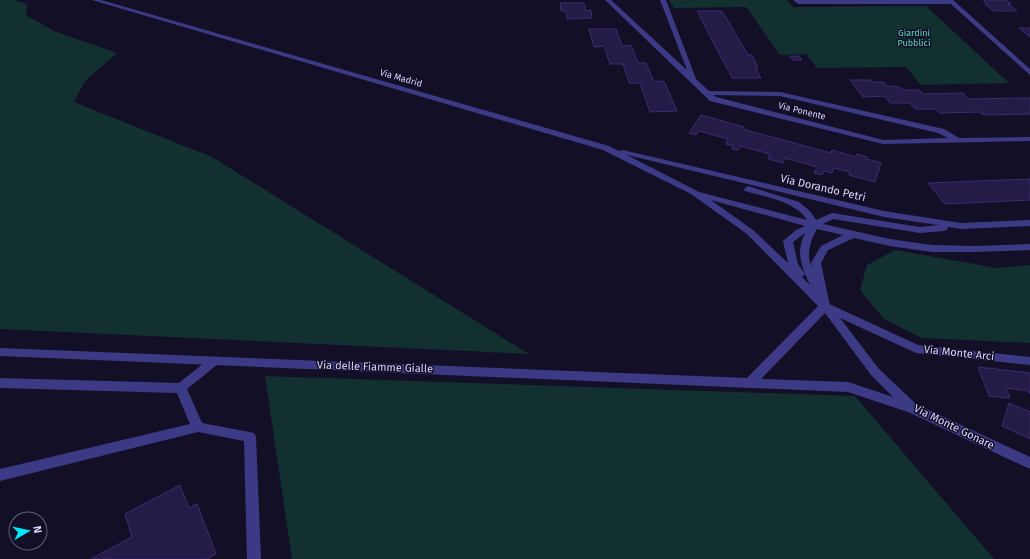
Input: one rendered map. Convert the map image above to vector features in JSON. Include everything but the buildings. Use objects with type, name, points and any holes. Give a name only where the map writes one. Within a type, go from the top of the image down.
[{"type":"street","name":"Via Madrid","points":[[95,0],[606,148],[694,192]]},
{"type":"street","name":"Via Ponente","points":[[608,0],[713,99],[883,142],[1030,139]]},
{"type":"street","points":[[663,0],[694,80]]},
{"type":"street","points":[[796,0],[798,2],[951,1],[1030,73]]},
{"type":"street","points":[[708,93],[780,94],[941,130],[957,140]]},
{"type":"street","name":"Via Dorando Petri","points":[[606,148],[884,214],[961,226]]},
{"type":"street","name":"Via Dorando Petri","points":[[681,166],[796,204],[807,213],[814,225],[832,216],[920,230],[961,226],[1030,223]]},
{"type":"street","points":[[694,192],[852,235],[919,247],[978,249],[1030,247]]},
{"type":"street","points":[[694,192],[750,232],[825,306]]},
{"type":"street","points":[[814,225],[805,242],[805,263],[825,306]]},
{"type":"street","points":[[814,225],[799,232],[788,242],[792,265],[825,306]]},
{"type":"street","points":[[825,306],[816,263],[824,248],[852,235]]},
{"type":"street","points":[[751,382],[825,306]]},
{"type":"street","name":"Via Monte Arci","points":[[825,306],[916,349],[1030,361]]},
{"type":"street","name":"Via Monte Gonare","points":[[825,306],[875,372],[912,408],[1030,464]]},
{"type":"street","name":"Via delle Fiamme Gialle","points":[[0,352],[848,387],[912,408]]},
{"type":"street","points":[[0,383],[181,388],[214,361]]},
{"type":"street","points":[[181,388],[198,427]]},
{"type":"street","points":[[0,475],[198,427],[250,437],[254,559]]},
{"type":"green space","points":[[0,0],[14,0],[27,4],[26,15],[54,31],[117,53],[85,81],[74,102],[212,157],[529,354],[0,329]]},
{"type":"green space","name":"Giardini Pubblici","points":[[669,0],[787,0],[793,7],[926,6],[1009,83],[921,85],[906,67],[817,68],[806,54],[780,55],[746,7],[674,8]]},
{"type":"green space","points":[[895,250],[997,268],[1030,265],[1030,343],[922,338],[884,319],[860,290],[867,265]]},
{"type":"green space","points":[[265,376],[855,396],[994,559],[292,559]]}]
